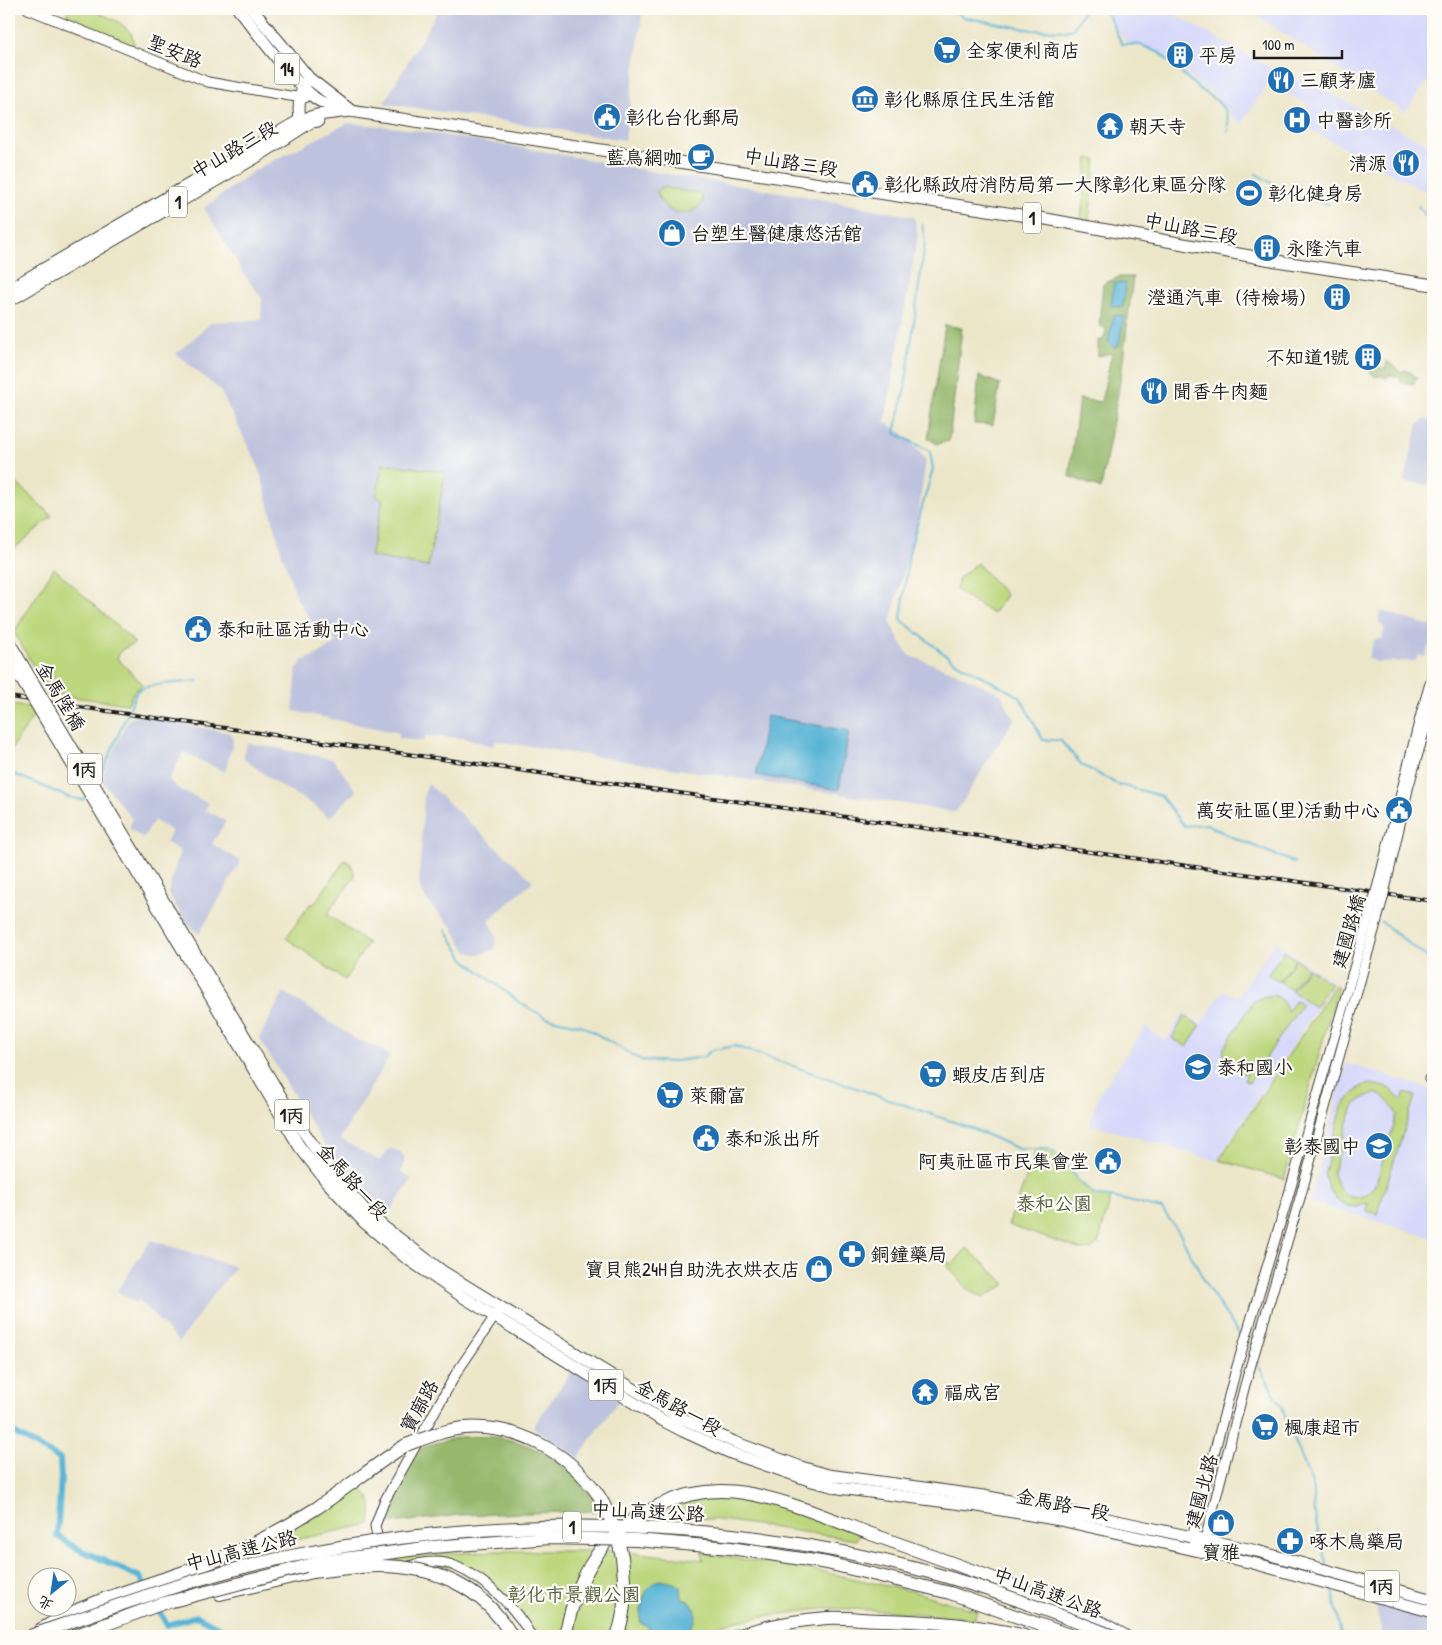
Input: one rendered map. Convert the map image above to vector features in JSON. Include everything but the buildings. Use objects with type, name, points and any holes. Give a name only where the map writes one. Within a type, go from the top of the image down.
[{"type":"highway","points":[[30,1636],[60,1617],[229,1555],[316,1508],[376,1464],[406,1445],[443,1431],[465,1428],[502,1431],[544,1446],[579,1471],[600,1497],[615,1529],[622,1557],[625,1604],[617,1636]]},
{"type":"highway","points":[[565,1636],[571,1608],[581,1582],[597,1554],[613,1535],[634,1519],[670,1500],[696,1494],[725,1492],[744,1493],[768,1498],[849,1526],[1066,1606],[1125,1636]]},
{"type":"highway","name":"中山高速公路","points":[[30,1636],[206,1577],[290,1556],[375,1540],[435,1533],[538,1526],[676,1529],[790,1542],[878,1559],[930,1572],[1033,1605],[1114,1636]]},
{"type":"highway","name":"中山高速公路","points":[[74,1636],[161,1604],[321,1562],[404,1550],[489,1541],[542,1538],[636,1540],[731,1548],[826,1563],[950,1593],[1072,1636]]},
{"type":"highway","points":[[161,1604],[195,1600],[314,1572],[378,1566],[408,1568],[441,1575],[470,1591],[498,1616],[512,1636]]},
{"type":"highway","points":[[737,1636],[781,1625],[828,1618],[917,1620],[1025,1636]]},
{"type":"main road","name":"14","points":[[238,9],[307,92],[334,107],[350,110]]},
{"type":"main road","name":"14","points":[[252,9],[307,92],[337,98],[350,110]]},
{"type":"main road","points":[[306,122],[307,92]]},
{"type":"main road","name":"中山路三段","points":[[9,289],[306,122],[350,110],[1046,219],[1277,261],[1433,285]]},
{"type":"main road","name":"中山路三段","points":[[9,301],[256,158],[306,122]]},
{"type":"main road","name":"金馬陸橋","points":[[9,642],[158,899]]},
{"type":"main road","name":"金馬陸橋","points":[[9,660],[158,899]]},
{"type":"main road","name":"金馬路一段","points":[[158,899],[299,1146],[322,1176],[364,1222],[443,1284],[499,1313],[679,1417],[734,1442],[810,1470],[842,1478],[978,1495],[1205,1540],[1256,1551],[1433,1600]]},
{"type":"main road","name":"金馬路一段","points":[[499,1313],[660,1419],[731,1453],[812,1482],[839,1488],[978,1506],[1060,1520],[1253,1563],[1433,1612]]},
{"type":"street","name":"聖安路","points":[[28,9],[208,82],[307,92]]},
{"type":"street","name":"建國路橋","points":[[1288,1197],[1376,892],[1433,673]]},
{"type":"street","name":"建國路橋","points":[[1300,1198],[1380,907],[1409,785],[1433,701]]},
{"type":"street","name":"建國北路","points":[[1198,1551],[1192,1538],[1235,1374],[1288,1197]]},
{"type":"street","name":"建國北路","points":[[1198,1551],[1205,1540],[1245,1385],[1300,1198]]},
{"type":"street","name":"寶廍路","points":[[499,1313],[457,1372],[384,1502],[375,1526],[382,1566],[404,1568],[422,1562],[453,1565],[476,1577],[493,1591],[514,1611],[531,1636]]},
{"type":"shaded area","points":[[439,9],[643,9],[625,140],[384,103]]},
{"type":"shaded area","points":[[1103,9],[1165,9],[1297,83],[1301,78],[1433,147],[1433,196],[1298,123],[1308,104],[1267,84],[1241,125],[1210,90],[1201,87],[1161,52],[1125,41]]},
{"type":"shaded area","points":[[1246,9],[1433,9],[1433,73],[1405,112]]},
{"type":"shaded area","points":[[348,123],[399,128],[542,151],[654,172],[799,195],[914,217],[918,235],[885,422],[905,435],[926,460],[917,523],[890,622],[908,655],[952,671],[1001,694],[1014,719],[956,812],[496,741],[493,746],[463,738],[425,736],[424,741],[399,739],[399,733],[293,711],[297,668],[301,665],[301,661],[317,655],[337,642],[313,624],[298,601],[282,554],[259,468],[220,390],[176,354],[212,322],[261,320],[262,298],[246,277],[204,208],[255,170]]},
{"type":"shaded area","points":[[1426,419],[1433,421],[1433,457],[1428,485],[1404,482],[1418,425]]},
{"type":"shaded area","points":[[1381,611],[1433,627],[1425,657],[1418,655],[1416,661],[1377,662],[1368,658],[1374,640],[1382,639],[1385,628],[1379,623]]},
{"type":"shaded area","points":[[139,716],[231,733],[233,742],[225,772],[183,752],[169,780],[179,789],[208,803],[205,810],[226,821],[212,844],[241,861],[199,934],[185,920],[168,893],[180,851],[166,842],[172,831],[154,820],[143,839],[129,828],[132,819],[101,779],[126,724],[131,718]]},
{"type":"shaded area","points":[[248,743],[333,759],[356,791],[329,818],[315,806],[279,785],[244,759],[244,751]]},
{"type":"shaded area","points":[[428,784],[533,881],[489,920],[497,937],[494,950],[478,955],[468,952],[453,928],[431,906],[421,891],[419,884],[424,794]]},
{"type":"shaded area","name":"泰和國小","points":[[1275,942],[1333,983],[1217,1161],[1090,1124],[1099,1094],[1145,1027],[1166,1041],[1183,1013],[1201,1024],[1223,990],[1237,997]]},
{"type":"shaded area","points":[[284,992],[357,1040],[382,1049],[389,1057],[340,1139],[380,1161],[388,1150],[392,1149],[404,1156],[401,1172],[412,1179],[388,1215],[359,1188],[323,1143],[259,1038]]},
{"type":"shaded area","name":"彰泰國中","points":[[1346,1063],[1433,1090],[1433,1238],[1310,1202]]},
{"type":"shaded area","points":[[151,1240],[236,1267],[212,1296],[179,1342],[139,1300],[135,1303],[117,1291]]},
{"type":"shaded area","points":[[573,1369],[618,1401],[578,1458],[533,1427]]},
{"type":"shaded area","points":[[1374,1601],[1433,1617],[1433,1636],[1383,1636]]},
{"type":"green space","points":[[69,9],[90,9],[119,22],[131,33],[134,43],[132,51],[63,23]]},
{"type":"green space","points":[[1088,158],[1096,160],[1089,220],[1081,219]]},
{"type":"green space","points":[[662,187],[701,194],[703,201],[698,208],[691,212],[684,213],[670,210],[664,205],[657,191]]},
{"type":"green space","points":[[1119,277],[1133,277],[1121,376],[1101,489],[1069,476],[1079,399],[1101,402],[1112,353],[1098,356],[1098,340],[1104,340],[1106,329],[1099,325],[1103,284]]},
{"type":"green space","points":[[945,325],[962,328],[949,441],[937,444],[928,438]]},
{"type":"green space","points":[[1387,361],[1401,372],[1405,370],[1412,373],[1417,378],[1414,384],[1401,383],[1399,377],[1390,375],[1387,378],[1375,377],[1370,371],[1374,365],[1384,369]]},
{"type":"green space","points":[[979,376],[1000,384],[993,425],[974,424]]},
{"type":"green space","points":[[383,463],[445,472],[428,567],[370,556],[383,500],[376,497]]},
{"type":"green space","points":[[9,476],[52,516],[14,549],[9,548]]},
{"type":"green space","points":[[977,563],[1006,595],[993,614],[956,590],[959,578]]},
{"type":"green space","points":[[54,568],[135,643],[121,650],[117,658],[143,685],[134,691],[128,704],[49,694],[14,632]]},
{"type":"green space","points":[[9,705],[32,707],[34,715],[9,753]]},
{"type":"green space","points":[[345,860],[351,864],[355,876],[327,914],[368,943],[345,980],[286,938],[310,904],[314,904]]},
{"type":"green space","points":[[1284,951],[1295,959],[1279,982],[1268,974]]},
{"type":"green space","points":[[1296,959],[1307,967],[1291,990],[1280,982]]},
{"type":"green space","points":[[1308,968],[1331,984],[1315,1007],[1292,991]]},
{"type":"green space","points":[[1335,985],[1338,987],[1284,1179],[1219,1160]]},
{"type":"green space","points":[[1274,995],[1282,1000],[1288,1011],[1296,1000],[1302,1004],[1249,1083],[1244,1080],[1247,1074],[1233,1069],[1226,1062],[1224,1048],[1253,1002],[1262,997]]},
{"type":"green space","points":[[1185,1016],[1200,1026],[1187,1047],[1172,1038]]},
{"type":"green space","points":[[1371,1084],[1389,1088],[1402,1101],[1405,1093],[1415,1096],[1377,1214],[1367,1211],[1368,1203],[1357,1207],[1348,1206],[1338,1201],[1328,1187],[1324,1175],[1342,1107],[1354,1092],[1362,1086]],"holes":[[[1376,1093],[1389,1102],[1397,1115],[1376,1183],[1364,1196],[1351,1197],[1340,1189],[1333,1173],[1352,1109],[1365,1097]]]},
{"type":"green space","name":"泰和公園","points":[[1036,1149],[1049,1149],[1062,1159],[1079,1181],[1096,1196],[1111,1197],[1098,1244],[1092,1249],[1082,1250],[1008,1225]]},
{"type":"green space","points":[[967,1248],[1006,1284],[985,1297],[969,1291],[940,1257],[942,1256],[952,1265]]},
{"type":"green space","points":[[484,1436],[507,1439],[521,1443],[549,1456],[573,1474],[583,1485],[599,1511],[461,1515],[382,1524],[382,1518],[417,1451],[428,1445],[460,1437]]},
{"type":"green space","points":[[356,1486],[369,1498],[370,1524],[286,1542],[281,1535]]},
{"type":"green space","points":[[723,1495],[765,1500],[861,1530],[856,1540],[729,1521],[662,1514],[671,1507]]},
{"type":"green space","name":"彰化市景觀公園","points":[[496,1551],[619,1551],[704,1560],[702,1553],[819,1571],[915,1592],[977,1611],[974,1619],[890,1611],[829,1608],[764,1616],[724,1624],[711,1629],[718,1636],[533,1636],[505,1601],[456,1567],[384,1561],[387,1557]]},
{"type":"water","points":[[1114,283],[1126,283],[1123,307],[1111,306]]},
{"type":"water","points":[[1114,315],[1124,316],[1119,345],[1114,348],[1108,342]]},
{"type":"water","points":[[767,716],[849,731],[839,790],[756,775]]},
{"type":"water","points":[[660,1580],[674,1583],[681,1587],[682,1598],[691,1603],[695,1609],[696,1614],[693,1624],[681,1635],[666,1636],[659,1634],[649,1631],[647,1625],[640,1623],[642,1603],[646,1592],[649,1587]]},
{"type":"waterway","points":[[950,9],[963,17],[1032,30],[1066,31],[1073,29],[1085,9]]},
{"type":"waterway","points":[[1100,9],[1108,15],[1122,44],[1141,45],[1160,53],[1198,88],[1217,101],[1225,110],[1228,120],[1228,131]]},
{"type":"waterway","points":[[1256,174],[1294,196],[1329,204]]},
{"type":"waterway","points":[[1418,206],[1433,226]]},
{"type":"waterway","points":[[922,224],[925,242],[905,388],[895,433],[930,451],[933,469],[909,553],[901,620],[952,660],[1020,697],[1043,740],[1060,740],[1082,765],[1117,784],[1161,796],[1184,826],[1207,824],[1232,837],[1295,863]]},
{"type":"waterway","points":[[96,780],[104,768],[137,691],[149,686],[198,681]]},
{"type":"waterway","points":[[9,772],[68,797],[83,800],[85,797]]},
{"type":"waterway","points":[[1343,892],[1367,910]]},
{"type":"waterway","points":[[1380,921],[1433,962]]},
{"type":"waterway","points":[[446,930],[464,959],[520,1003],[547,1018],[583,1026],[641,1060],[669,1062],[703,1057],[712,1050],[735,1046],[971,1128],[1019,1149],[1049,1149],[1062,1159],[1079,1181],[1096,1196],[1111,1197],[1162,1209],[1180,1234],[1207,1286],[1242,1339]]},
{"type":"waterway","points":[[1255,1360],[1281,1405],[1312,1484],[1316,1522],[1327,1566]]},
{"type":"waterway","points":[[9,1430],[60,1459],[61,1477],[57,1536],[76,1548],[140,1577],[145,1586]]},
{"type":"waterway","points":[[1333,1590],[1341,1636]]},
{"type":"waterway","points":[[156,1606],[167,1625],[197,1616],[235,1636]]},
{"type":"railway","points":[[9,697],[1433,901]]},
{"type":"place","name":"全家便利商店","points":[[947,50]]},
{"type":"place","name":"平房","points":[[1180,55]]},
{"type":"place","name":"三顧茅廬","points":[[1281,80]]},
{"type":"place","name":"彰化縣原住民生活館","points":[[865,99]]},
{"type":"place","name":"彰化台化郵局","points":[[607,117]]},
{"type":"place","name":"中醫診所","points":[[1297,120]]},
{"type":"place","name":"朝天寺","points":[[1110,126]]},
{"type":"place","name":"藍鳥網咖","points":[[701,157]]},
{"type":"place","name":"清源","points":[[1406,163]]},
{"type":"place","name":"彰化縣政府消防局第一大隊彰化東區分隊","points":[[865,184]]},
{"type":"place","name":"彰化健身房","points":[[1249,193]]},
{"type":"place","name":"台塑生醫健康悠活館","points":[[672,233]]},
{"type":"place","name":"永隆汽車","points":[[1267,248]]},
{"type":"place","name":"瀅通汽車（待檢場）","points":[[1337,297]]},
{"type":"place","name":"不知道1號","points":[[1368,357]]},
{"type":"place","name":"聞香牛肉麵","points":[[1154,391]]},
{"type":"place","name":"泰和社區活動中心","points":[[198,629]]},
{"type":"place","name":"萬安社區(里)活動中心","points":[[1399,810]]},
{"type":"place","name":"泰和國小","points":[[1198,1067]]},
{"type":"place","name":"蝦皮店到店","points":[[933,1074]]},
{"type":"place","name":"萊爾富","points":[[670,1095]]},
{"type":"place","name":"泰和派出所","points":[[706,1138]]},
{"type":"place","name":"彰泰國中","points":[[1379,1146]]},
{"type":"place","name":"阿夷社區市民集會堂","points":[[1108,1161]]},
{"type":"place","name":"銅鐘藥局","points":[[852,1254]]},
{"type":"place","name":"寶貝熊24H自助洗衣烘衣店","points":[[819,1269]]},
{"type":"place","name":"福成宮","points":[[925,1392]]},
{"type":"place","name":"楓康超市","points":[[1265,1427]]},
{"type":"place","name":"寶雅","points":[[1221,1523]]},
{"type":"place","name":"啄木鳥藥局","points":[[1290,1541]]}]
